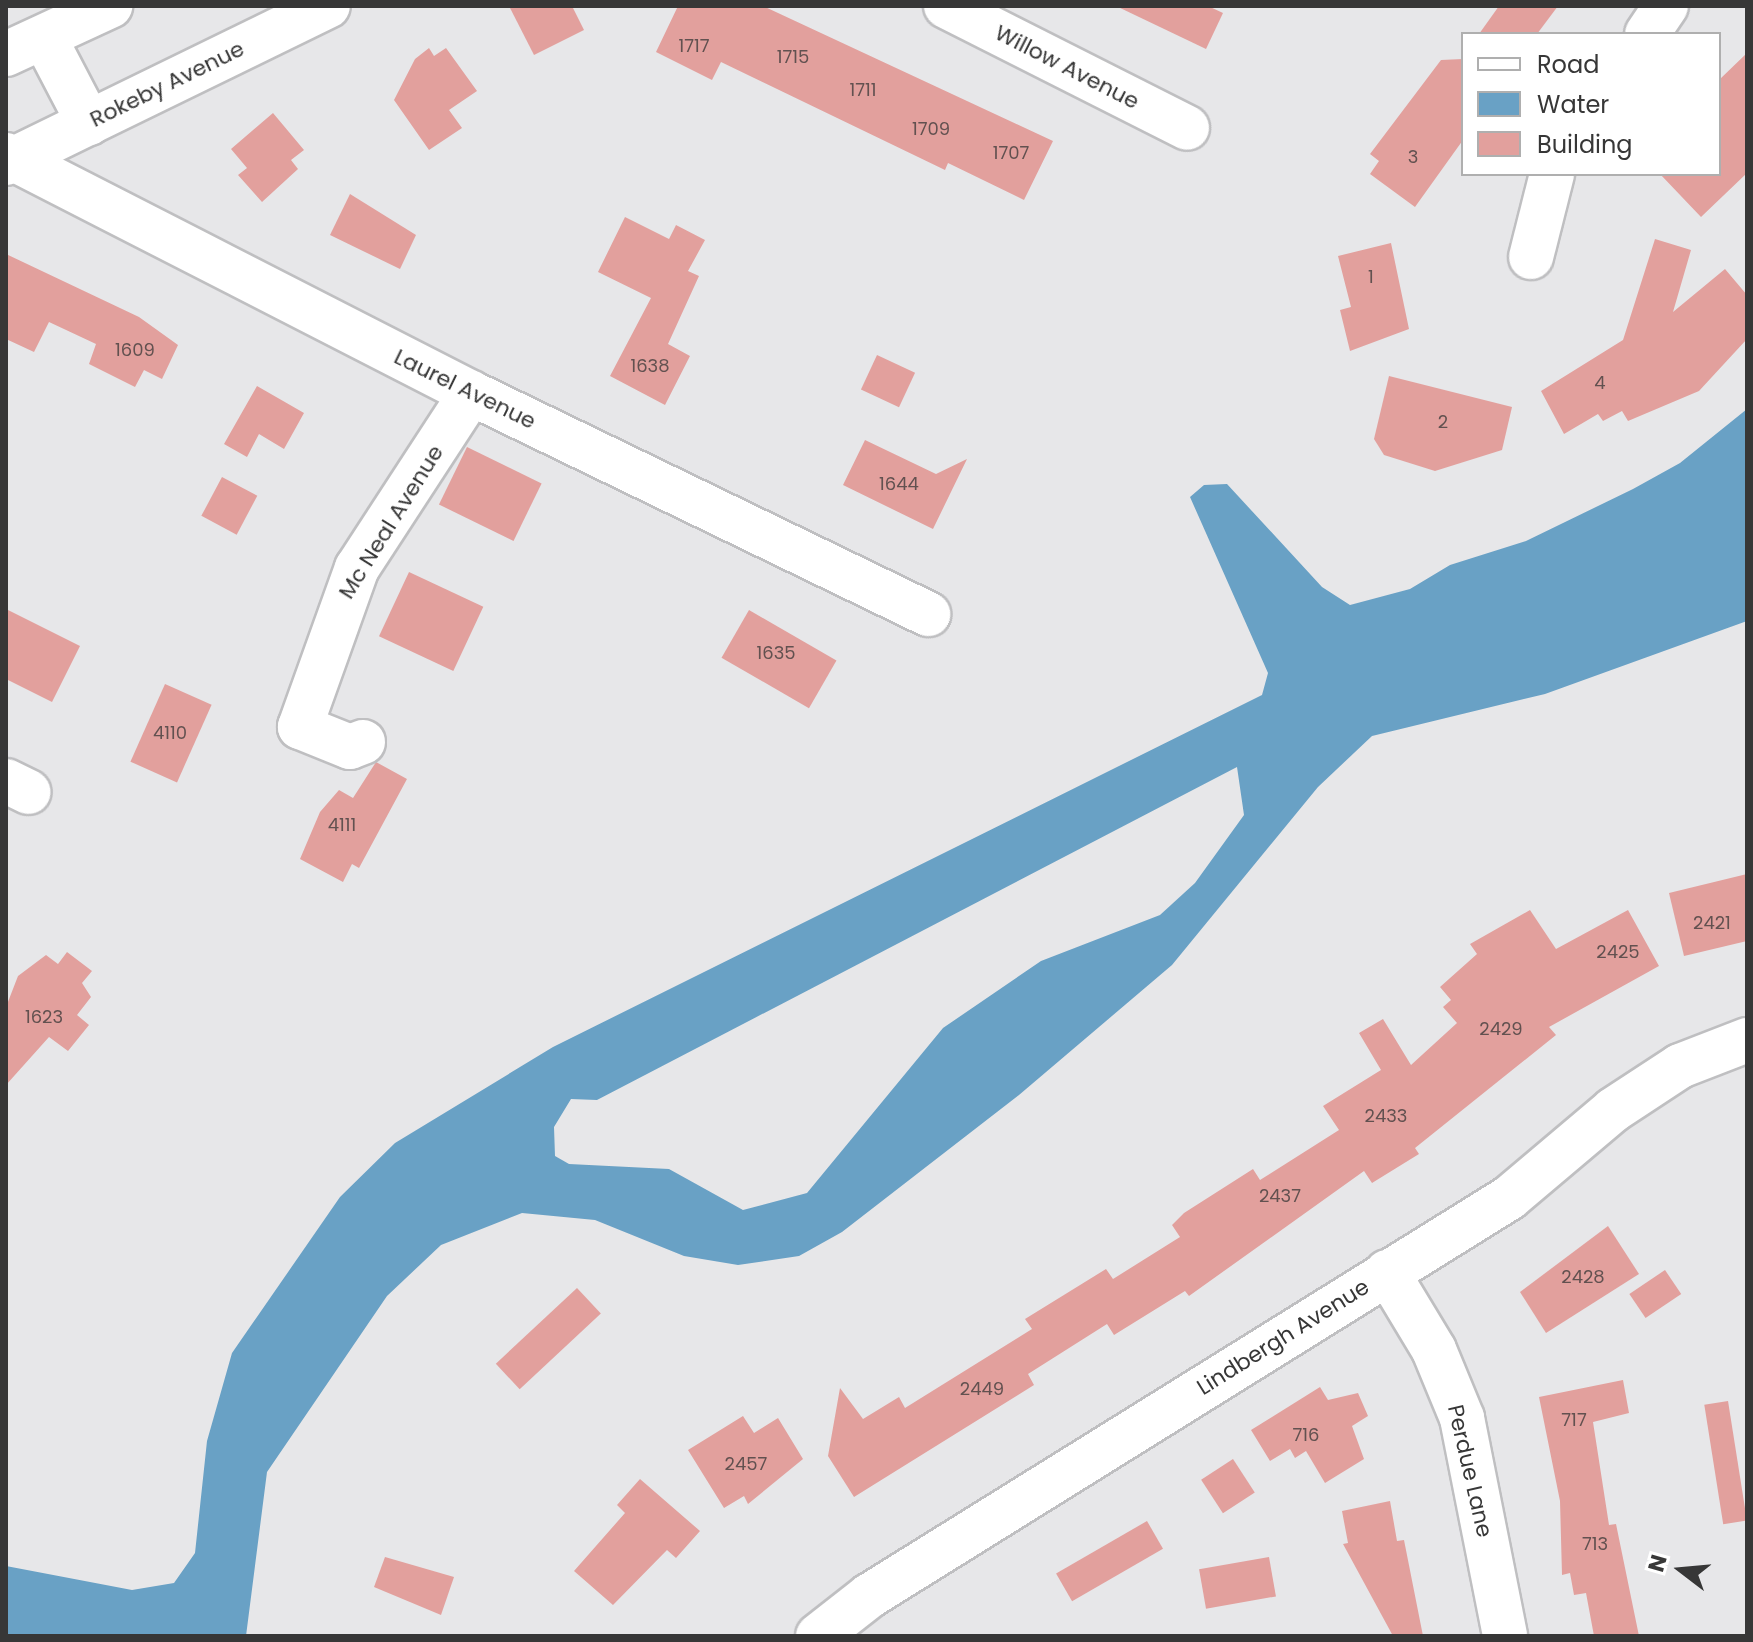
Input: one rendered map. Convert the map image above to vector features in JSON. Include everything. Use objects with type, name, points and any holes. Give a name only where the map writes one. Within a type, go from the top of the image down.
[{"type":"street","points":[[89,123],[26,46],[110,6]]},
{"type":"street","name":"Rokeby Avenue","points":[[8,159],[89,123],[328,6]]},
{"type":"street","name":"Willow Avenue","points":[[946,6],[1187,128]]},
{"type":"street","points":[[1648,32],[1666,6]]},
{"type":"street","name":"Laurel Avenue","points":[[8,159],[471,393],[928,614]]},
{"type":"street","points":[[1531,257],[1551,176]]},
{"type":"street","name":"Mc Neal Avenue","points":[[363,742],[350,747],[300,727],[357,568],[471,393]]},
{"type":"street","name":"Lindbergh Avenue","points":[[818,1636],[869,1596],[1549,1171],[1613,1110],[1680,1066],[1747,1040]]},
{"type":"street","name":"Perdue Lane","points":[[1387,1272],[1434,1350],[1462,1418],[1505,1636]]},
{"type":"water","points":[[1747,409],[1747,621],[1545,694],[1372,736],[1318,787],[1172,965],[1019,1095],[842,1232],[799,1256],[738,1265],[684,1256],[595,1220],[522,1213],[441,1245],[387,1296],[267,1472],[246,1636],[6,1636],[6,1566],[132,1590],[174,1583],[195,1553],[207,1441],[232,1353],[340,1197],[395,1143],[553,1047],[1262,695],[1268,673],[1190,497],[1204,485],[1227,484],[1322,587],[1350,605],[1410,589],[1450,565],[1526,541],[1680,463]],"holes":[[[1237,767],[1244,815],[1195,883],[1160,915],[1041,961],[943,1028],[807,1193],[743,1210],[669,1169],[569,1164],[555,1156],[554,1127],[571,1099],[597,1100]]]},
{"type":"building","points":[[509,6],[572,6],[584,30],[534,55]]},
{"type":"building","points":[[678,6],[763,6],[1053,141],[1024,200],[948,163],[945,170],[721,62],[712,80],[656,52]]},
{"type":"building","points":[[1116,6],[1208,6],[1223,13],[1206,49]]},
{"type":"building","points":[[1499,6],[1558,6],[1538,32],[1480,32]]},
{"type":"building","points":[[429,48],[434,56],[446,48],[477,91],[449,110],[462,128],[429,150],[394,100],[415,59]]},
{"type":"building","points":[[1747,53],[1747,173],[1701,217],[1662,176],[1721,176],[1721,78]]},
{"type":"building","points":[[1461,59],[1461,143],[1415,207],[1370,174],[1379,161],[1370,154],[1441,60]]},
{"type":"building","points":[[273,113],[304,150],[291,160],[298,169],[262,202],[238,175],[247,168],[231,149]]},
{"type":"building","points":[[350,194],[416,235],[400,269],[330,235]]},
{"type":"building","points":[[625,217],[669,239],[676,225],[705,240],[688,271],[699,276],[668,344],[690,356],[665,405],[610,376],[651,298],[598,272]]},
{"type":"building","points":[[1655,239],[1691,250],[1673,312],[1725,269],[1747,295],[1747,339],[1699,391],[1628,421],[1622,411],[1603,421],[1598,414],[1564,434],[1541,391],[1623,340]]},
{"type":"building","points":[[1391,243],[1409,329],[1350,351],[1340,310],[1351,307],[1338,256]]},
{"type":"building","points":[[6,254],[139,317],[178,345],[162,379],[144,370],[135,387],[89,364],[96,344],[49,322],[34,352],[6,339]]},
{"type":"building","points":[[877,355],[915,373],[899,407],[861,389]]},
{"type":"building","points":[[1389,376],[1512,407],[1502,450],[1435,471],[1384,455],[1374,439]]},
{"type":"building","points":[[257,386],[304,413],[284,449],[259,434],[247,457],[224,444]]},
{"type":"building","points":[[865,440],[936,474],[967,459],[933,529],[843,485]]},
{"type":"building","points":[[467,447],[542,483],[514,541],[439,505]]},
{"type":"building","points":[[222,477],[257,496],[237,535],[201,516]]},
{"type":"building","points":[[409,572],[483,607],[453,671],[379,636]]},
{"type":"building","points":[[6,609],[80,646],[52,702],[6,679]]},
{"type":"building","points":[[749,610],[836,660],[809,708],[722,658]]},
{"type":"building","points":[[165,684],[212,705],[177,782],[130,762]]},
{"type":"building","points":[[376,762],[407,779],[359,868],[352,864],[343,882],[300,859],[320,812],[339,790],[353,798]]},
{"type":"building","points":[[1747,874],[1747,941],[1684,956],[1669,893]]},
{"type":"building","points":[[1530,910],[1556,949],[1628,910],[1659,966],[1549,1027],[1556,1035],[1415,1148],[1419,1154],[1372,1183],[1364,1171],[1189,1296],[1185,1291],[1114,1335],[1107,1324],[1028,1374],[1034,1385],[854,1497],[828,1456],[840,1388],[863,1419],[899,1397],[905,1408],[1032,1329],[1025,1319],[1106,1269],[1113,1279],[1180,1237],[1172,1225],[1184,1213],[1253,1169],[1260,1180],[1339,1130],[1323,1106],[1381,1070],[1359,1033],[1383,1019],[1411,1065],[1457,1023],[1443,1007],[1451,1000],[1440,987],[1477,954],[1470,944]]},
{"type":"building","points":[[67,952],[92,971],[82,983],[91,997],[77,1015],[89,1025],[68,1051],[49,1037],[6,1085],[6,1007],[18,976],[46,955],[58,964]]},
{"type":"building","points":[[1608,1226],[1639,1274],[1546,1333],[1520,1292]]},
{"type":"building","points":[[1665,1270],[1681,1294],[1646,1318],[1629,1294]]},
{"type":"building","points":[[577,1288],[601,1314],[520,1389],[496,1364]]},
{"type":"building","points":[[1623,1380],[1629,1413],[1593,1422],[1609,1525],[1616,1524],[1639,1636],[1594,1636],[1586,1593],[1574,1595],[1570,1573],[1562,1575],[1560,1501],[1539,1397]]},
{"type":"building","points":[[1320,1387],[1328,1400],[1358,1393],[1368,1416],[1352,1426],[1364,1459],[1325,1483],[1306,1451],[1295,1458],[1290,1449],[1270,1461],[1251,1430]]},
{"type":"building","points":[[1728,1401],[1747,1521],[1723,1524],[1704,1405]]},
{"type":"building","points":[[743,1416],[754,1433],[778,1418],[803,1459],[748,1504],[744,1496],[724,1508],[688,1450]]},
{"type":"building","points":[[1233,1459],[1255,1493],[1223,1513],[1201,1480]]},
{"type":"building","points":[[640,1479],[700,1531],[676,1558],[667,1550],[613,1605],[574,1571],[625,1513],[617,1505]]},
{"type":"building","points":[[1390,1501],[1397,1541],[1404,1540],[1423,1636],[1393,1636],[1343,1544],[1348,1543],[1342,1511]]},
{"type":"building","points":[[1147,1521],[1163,1549],[1072,1601],[1056,1574]]},
{"type":"building","points":[[385,1557],[454,1577],[441,1615],[374,1587]]},
{"type":"building","points":[[1269,1557],[1276,1596],[1206,1609],[1199,1569]]}]
